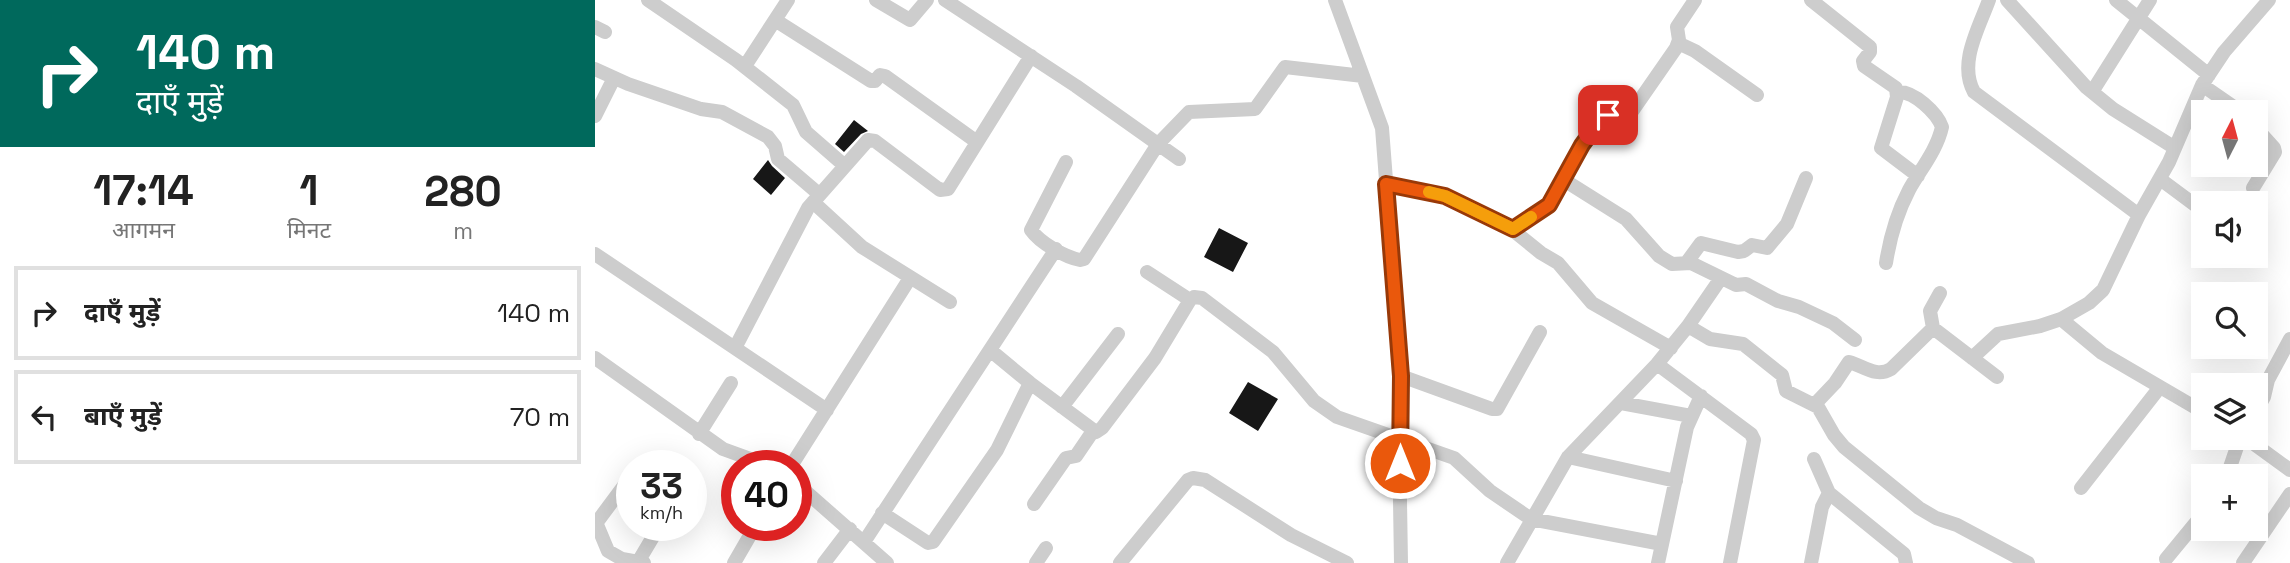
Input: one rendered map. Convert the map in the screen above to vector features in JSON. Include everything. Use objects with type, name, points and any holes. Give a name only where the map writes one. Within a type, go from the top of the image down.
[{"type":"street","points":[[648,0],[745,66],[793,105],[806,132],[845,166]]},
{"type":"street","points":[[745,66],[789,0]]},
{"type":"street","points":[[876,0],[910,20],[927,0]]},
{"type":"street","points":[[945,0],[1179,159]]},
{"type":"street","points":[[1335,0],[1382,128],[1401,376],[1401,563]]},
{"type":"street","points":[[1513,229],[1549,205],[1582,145],[1604,115],[1624,122],[1678,43],[1677,27],[1695,0]]},
{"type":"street","points":[[1811,0],[1870,47],[1870,52],[1863,61],[1864,66],[1898,92]]},
{"type":"street","points":[[1990,0],[1967,69],[1968,80],[1974,92],[2139,215]]},
{"type":"street","points":[[2007,0],[2070,72],[2092,92],[2175,148]]},
{"type":"street","points":[[2116,0],[2228,100]]},
{"type":"street","points":[[2092,92],[2150,0]]},
{"type":"street","points":[[1972,358],[1998,334],[2061,319],[2089,303],[2103,290],[2139,215],[2160,179],[2206,80],[2224,52],[2269,0]]},
{"type":"street","points":[[775,20],[871,81],[875,81],[880,75],[885,76],[977,142]]},
{"type":"street","points":[[1678,43],[1695,51],[1757,95]]},
{"type":"street","points":[[735,348],[816,198],[868,140],[871,139],[940,190],[946,190],[1031,56]]},
{"type":"street","points":[[1066,162],[1031,230],[1076,260],[1084,259],[1158,144],[1189,112],[1255,109],[1286,67],[1363,76]]},
{"type":"street","points":[[595,69],[701,109],[722,112],[768,137],[775,146],[778,159],[862,247],[950,302]]},
{"type":"street","points":[[595,116],[614,78]]},
{"type":"street","points":[[1885,263],[1892,231],[1903,202],[1942,131],[1941,124],[1933,113],[1908,93],[1898,92]]},
{"type":"street","points":[[1898,92],[1881,148],[1918,176]]},
{"type":"street","points":[[2268,141],[2275,152],[2268,163]]},
{"type":"street","points":[[2253,188],[2260,177]]},
{"type":"street","points":[[1564,180],[1626,219],[1666,261],[1677,266],[1688,262],[1701,243],[1738,252],[1752,245],[1767,248],[1787,224],[1805,178]]},
{"type":"street","points":[[2160,179],[2191,202]]},
{"type":"street","points":[[1386,184],[1445,196],[1513,229],[1558,264],[1593,303],[1671,348]]},
{"type":"street","points":[[864,541],[1056,249]]},
{"type":"street","points":[[595,254],[827,410]]},
{"type":"street","points":[[1688,262],[1736,285],[1746,284],[1778,300],[1800,307],[1833,323],[1855,340]]},
{"type":"street","points":[[1147,272],[1190,300]]},
{"type":"street","points":[[801,450],[910,278]]},
{"type":"street","points":[[1507,563],[1568,457],[1671,348],[1721,278]]},
{"type":"street","points":[[1940,293],[1930,311],[1933,328],[1997,377]]},
{"type":"street","points":[[1034,504],[1066,458],[1076,456],[1093,431],[1102,428],[1155,358],[1193,297],[1202,298],[1265,345],[1321,407],[1346,422],[1454,458],[1490,491],[1531,519],[1662,544]]},
{"type":"street","points":[[2061,319],[2102,354],[2191,405]]},
{"type":"street","points":[[1688,326],[1710,339],[1743,344],[1782,375],[1786,391],[1815,404],[1844,447],[1919,508],[2028,563]]},
{"type":"street","points":[[1815,404],[1835,383],[1849,362],[1878,374],[1884,373],[1933,328]]},
{"type":"street","points":[[1401,376],[1497,409],[1540,332]]},
{"type":"street","points":[[1062,407],[1118,334]]},
{"type":"street","points":[[2268,380],[2290,339]]},
{"type":"street","points":[[990,350],[1093,431]]},
{"type":"street","points":[[595,358],[727,450]]},
{"type":"street","points":[[1657,364],[1751,434],[1754,440],[1730,563]]},
{"type":"street","points":[[699,433],[731,383]]},
{"type":"street","points":[[882,513],[928,543],[933,542],[997,450],[1030,383]]},
{"type":"street","points":[[2081,488],[2160,387]]},
{"type":"street","points":[[1658,563],[1691,416],[1701,397]]},
{"type":"street","points":[[1621,403],[1691,416]]},
{"type":"street","points":[[2262,450],[2290,470]]},
{"type":"street","points":[[1568,457],[1676,481]]},
{"type":"street","points":[[1814,459],[1829,493],[1904,554],[1906,563]]},
{"type":"street","points":[[1120,563],[1170,500],[1193,478],[1205,480],[1337,561]]},
{"type":"street","points":[[1811,563],[1821,514],[1829,493]]},
{"type":"street","points":[[616,495],[596,521],[606,557],[641,563],[652,541]]},
{"type":"street","points":[[812,496],[887,563]]},
{"type":"street","points":[[2243,563],[2289,497]]},
{"type":"street","points":[[824,563],[850,529]]},
{"type":"street","points":[[2166,559],[2191,529]]},
{"type":"street","points":[[734,563],[747,541]]},
{"type":"street","points":[[1036,563],[1046,548]]},
{"type":"building","points":[[854,120],[868,131],[861,134],[844,152],[835,144]]},
{"type":"building","points":[[768,160],[785,178],[771,195],[753,179]]},
{"type":"building","points":[[1219,228],[1248,243],[1233,272],[1204,257]]},
{"type":"building","points":[[1248,382],[1278,399],[1258,431],[1229,413]]},
{"type":"slow traffic","points":[[1429,192],[1445,196],[1513,229],[1531,217]]},
{"type":"route","points":[[1400,463],[1401,376],[1386,184],[1445,196],[1513,229],[1549,205],[1582,145],[1604,115],[1608,115]]}]
